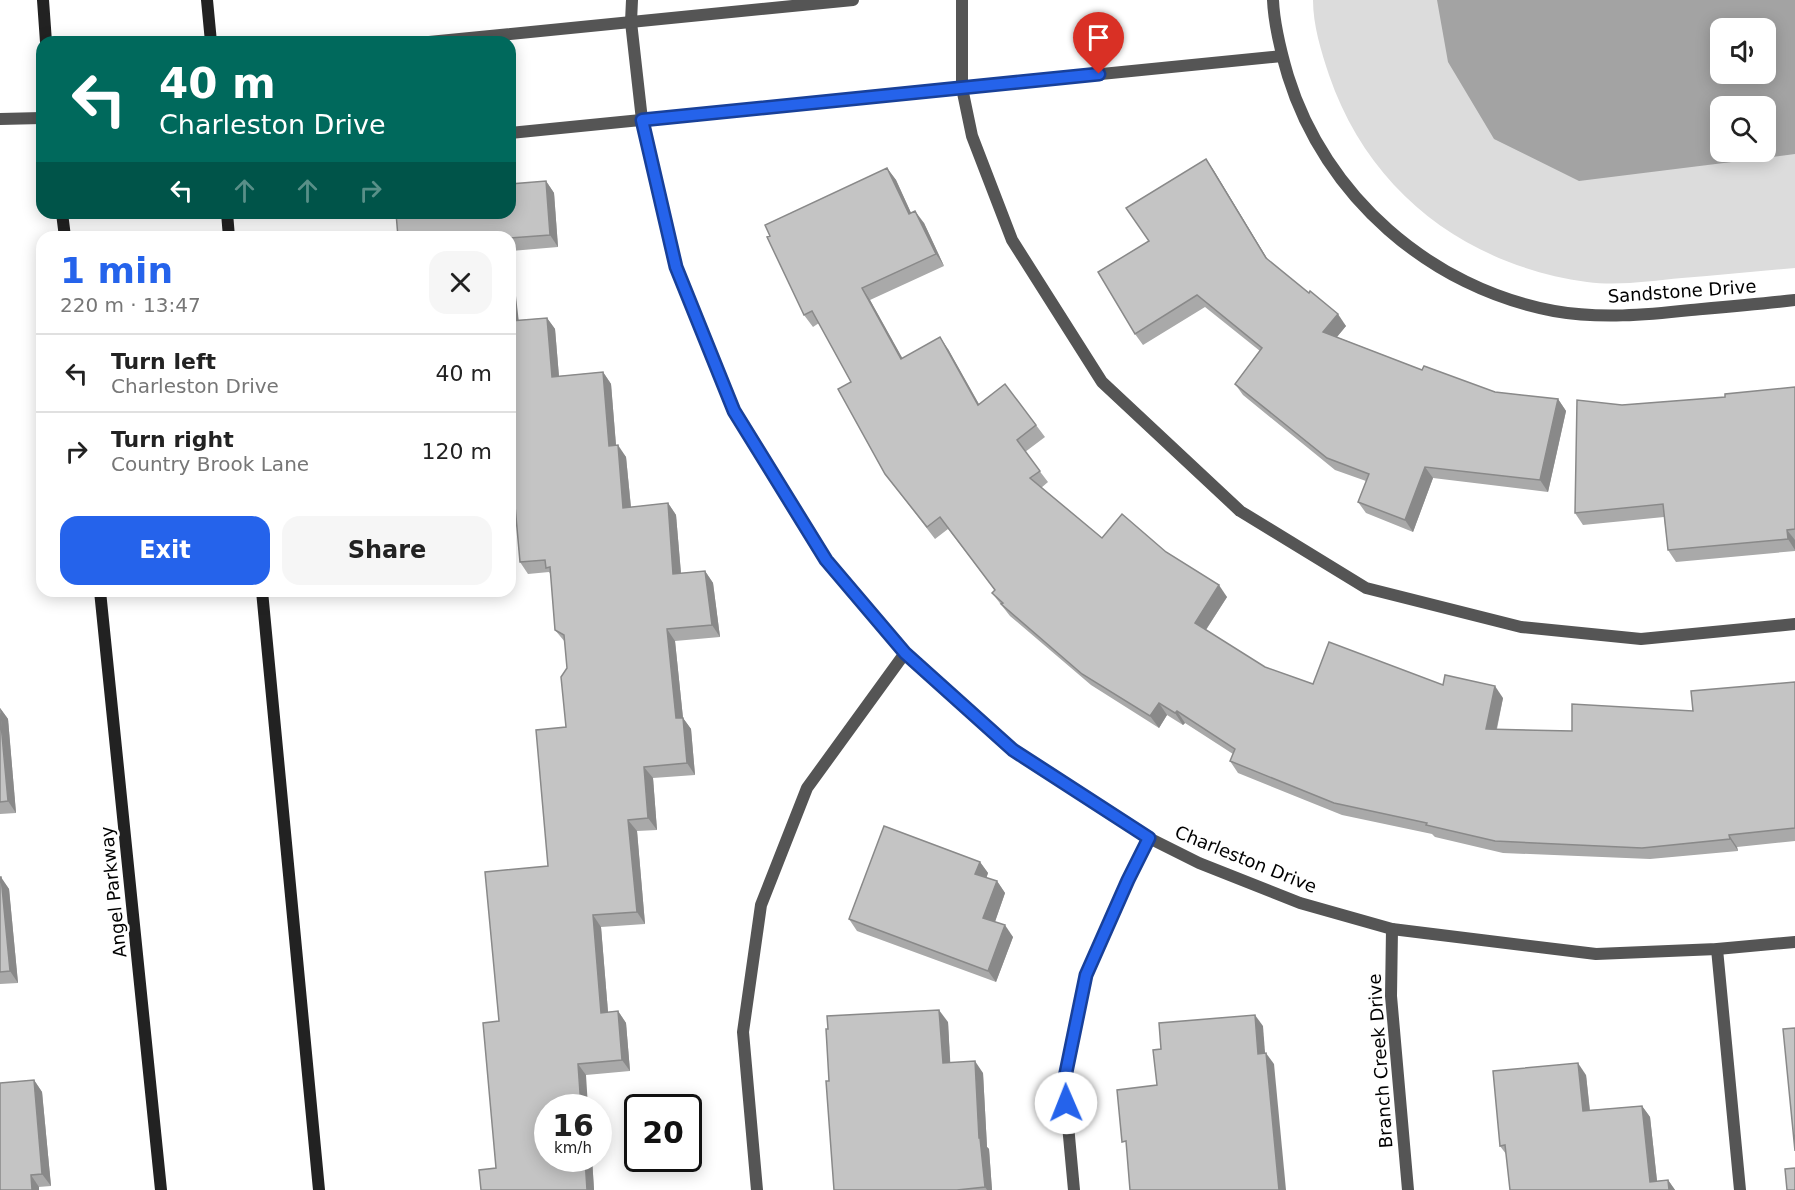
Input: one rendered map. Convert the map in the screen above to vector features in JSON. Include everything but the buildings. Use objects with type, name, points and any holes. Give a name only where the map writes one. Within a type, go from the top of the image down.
[{"type":"main road","points":[[43,0],[46,36]]},
{"type":"main road","points":[[207,0],[210,36]]},
{"type":"main road","name":"Angel Parkway","points":[[101,597],[161,1190]]},
{"type":"main road","points":[[263,597],[319,1190]]},
{"type":"street","name":"Charleston Drive","points":[[632,0],[631,22],[642,120],[676,267],[734,411],[826,560],[905,653],[1013,750],[1149,838],[1199,863],[1300,903],[1392,929],[1596,954],[1716,949],[1795,942]]},
{"type":"street","points":[[490,36],[853,0]]},
{"type":"street","points":[[962,0],[962,88],[972,136],[1012,240],[1102,382],[1240,511],[1366,588],[1521,627],[1641,639],[1795,624]]},
{"type":"street","name":"Sandstone Drive","points":[[1273,0],[1282,56],[1296,101],[1318,145],[1346,186],[1380,223],[1418,254],[1461,280],[1507,299],[1555,311],[1604,316],[1654,314],[1795,300]]},
{"type":"street","points":[[516,132],[1282,56]]},
{"type":"street","points":[[0,119],[36,118]]},
{"type":"street","points":[[757,1190],[743,1032],[761,905],[807,788],[905,653]]},
{"type":"street","points":[[1074,1190],[1064,1082],[1086,975],[1149,838]]},
{"type":"street","name":"Branch Creek Drive","points":[[1392,929],[1391,996],[1408,1190]]},
{"type":"street","points":[[1716,949],[1740,1190]]},
{"type":"shaded area","points":[[1313,0],[1795,0],[1795,268],[1634,283],[1587,282],[1543,273],[1501,259],[1463,240],[1428,216],[1396,187],[1369,154],[1347,117],[1329,75],[1314,19]]},
{"type":"shaded area","points":[[1437,0],[1795,0],[1795,154],[1776,156],[1776,96],[1710,96],[1710,162],[1731,162],[1579,181],[1494,139],[1448,62]]},
{"type":"route","points":[[1066,1103],[1064,1082],[1086,975],[1149,838],[1013,750],[905,653],[826,560],[734,411],[676,267],[642,120],[1099,74]]}]
